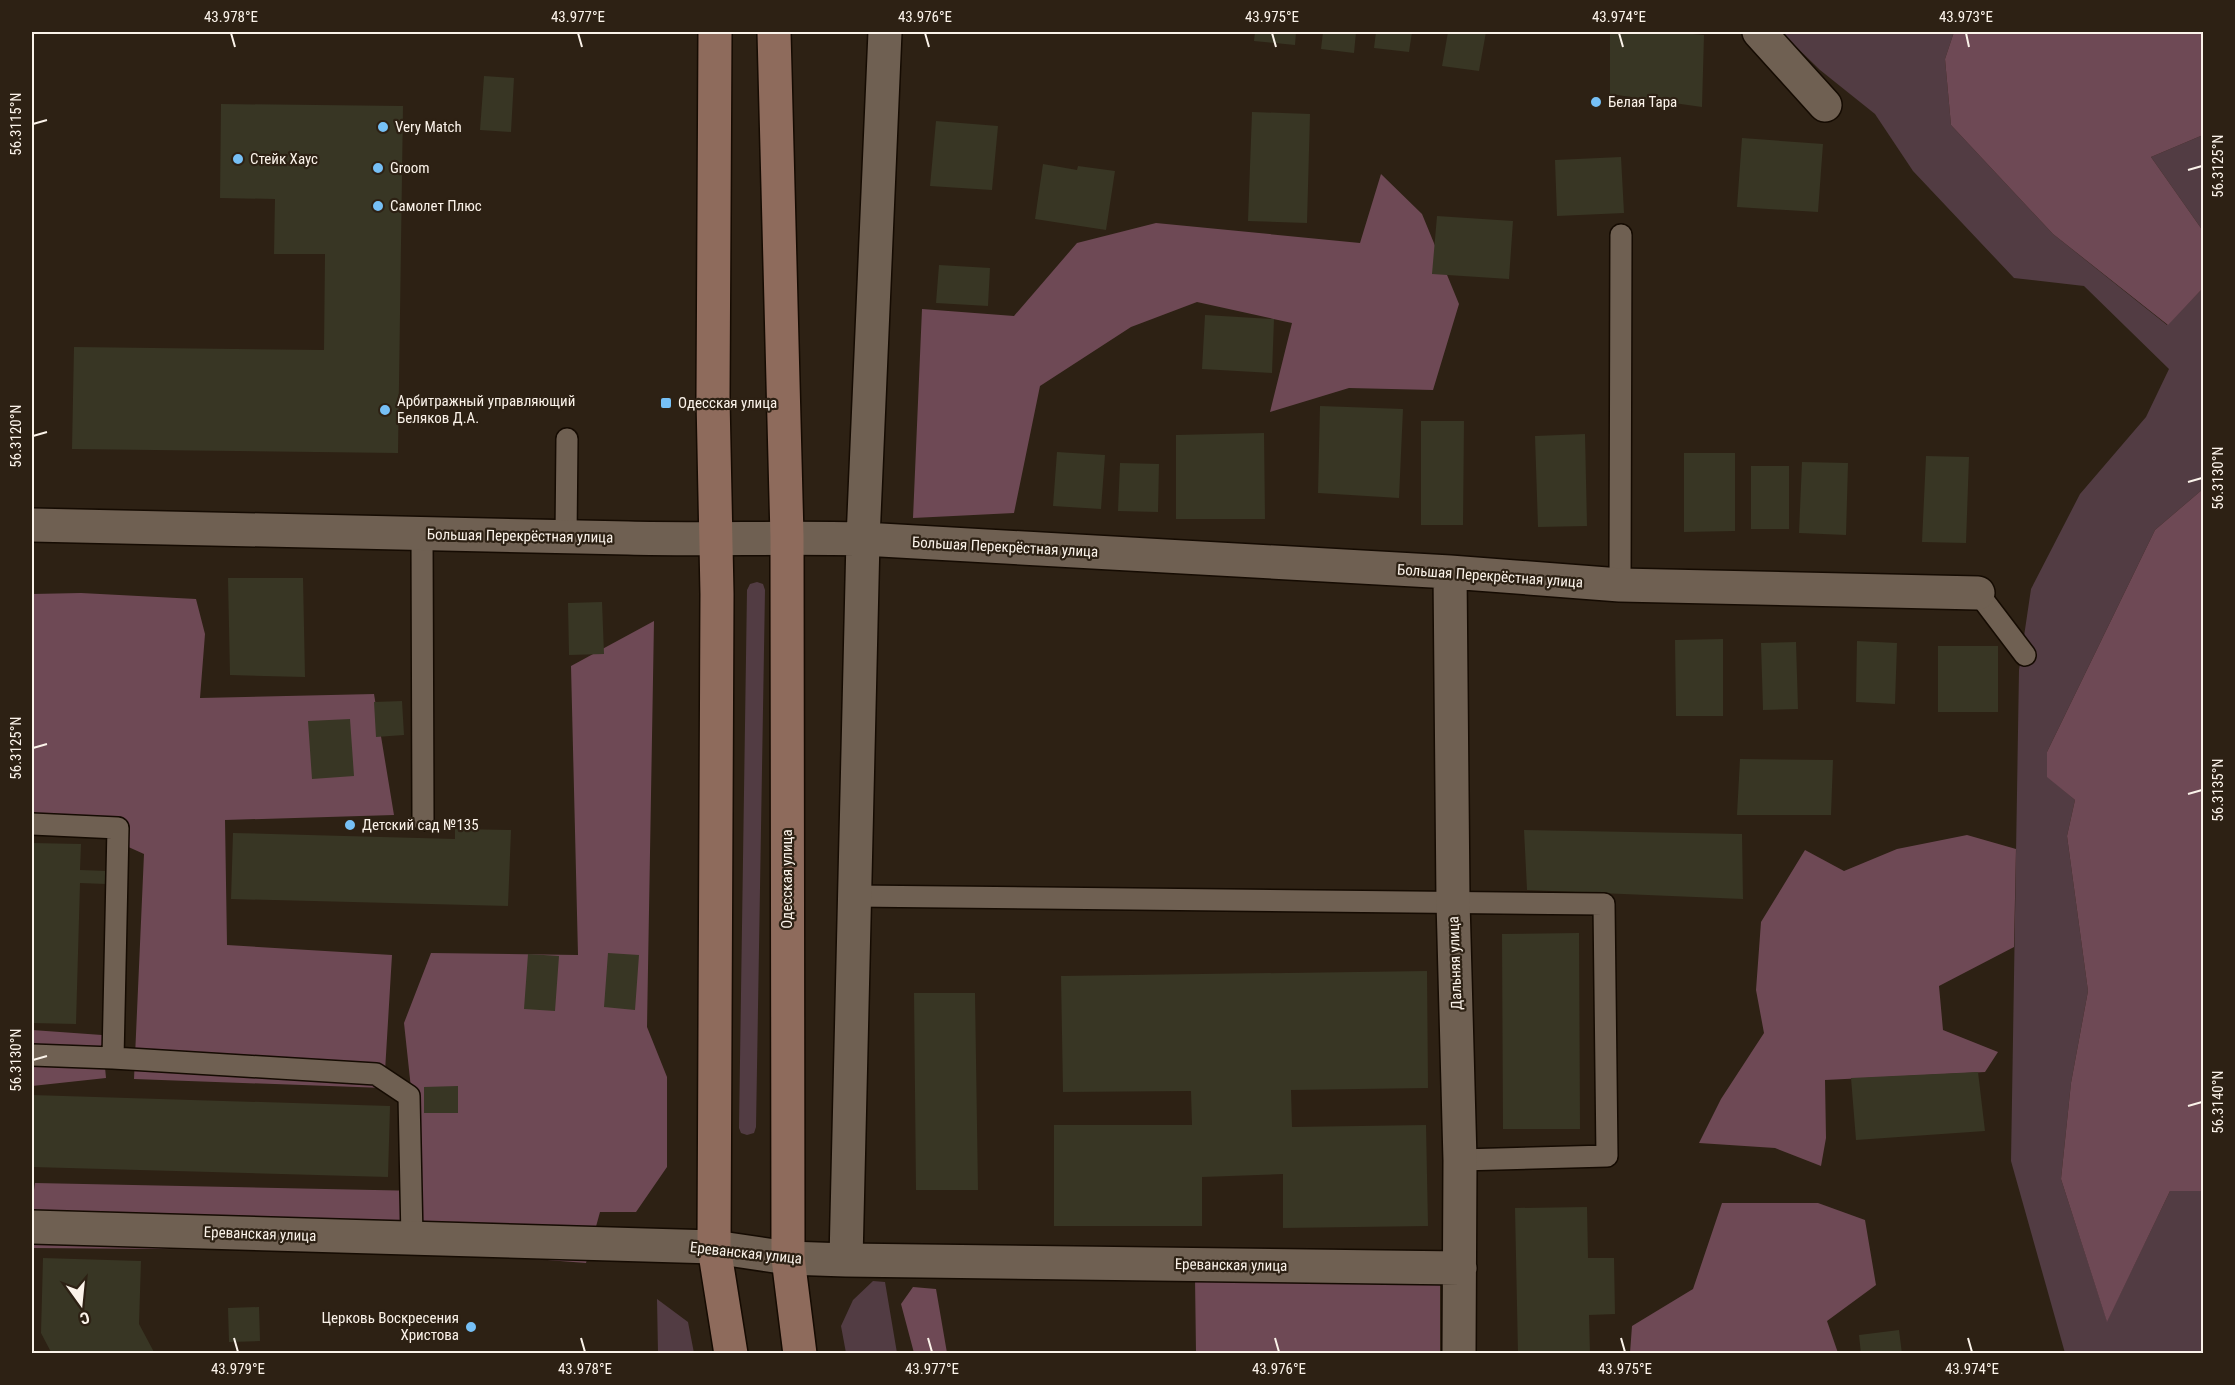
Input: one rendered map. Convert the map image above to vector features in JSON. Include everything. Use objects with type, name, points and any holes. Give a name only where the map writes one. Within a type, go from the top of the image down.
[{"type":"main road","points":[[715,32],[714,1247],[731,1353]]},
{"type":"main road","name":"Одесская улица","points":[[774,32],[787,537],[788,1258],[800,1353]]},
{"type":"street","points":[[846,1260],[863,539],[885,32]]},
{"type":"street","points":[[1758,32],[1825,105]]},
{"type":"street","name":"Большая Перекрёстная улица","points":[[32,525],[716,540],[787,537],[863,539],[1450,572],[1620,585],[1978,593]]},
{"type":"street","name":"Дальняя улица","points":[[1450,572],[1453,901],[1460,1160],[1459,1353]]},
{"type":"street","name":"Ереванская улица","points":[[32,1227],[714,1247],[788,1258],[846,1260],[1460,1268]]},
{"type":"lane","points":[[1620,585],[1621,235]]},
{"type":"lane","points":[[566,537],[567,439]]},
{"type":"lane","points":[[422,534],[423,820]]},
{"type":"lane","points":[[1978,593],[2025,655]]},
{"type":"lane","points":[[32,824],[118,828],[113,1058]]},
{"type":"lane","points":[[854,896],[1604,904],[1607,1156],[1460,1160]]},
{"type":"lane","points":[[32,1055],[376,1074],[410,1096],[412,1238]]},
{"type":"shaded area","points":[[1781,32],[1954,32],[1945,59],[1951,125],[2053,234],[2167,325],[2203,288],[2203,489],[2155,530],[2047,752],[2047,776],[2075,800],[2067,836],[2088,991],[2071,1083],[2061,1179],[2107,1321],[2170,1191],[2203,1191],[2203,1353],[2065,1353],[2011,1161],[2019,670],[2031,589],[2080,494],[2146,417],[2169,369],[2084,286],[2014,278],[1913,171],[1875,114],[1820,70]]},
{"type":"shaded area","points":[[1954,32],[2203,32],[2203,135],[2151,157],[2203,231],[2203,288],[2168,325],[2053,234],[1951,125],[1945,59]]},
{"type":"shaded area","points":[[2203,135],[2203,231],[2151,157]]},
{"type":"shaded area","points":[[1381,174],[1422,214],[1459,304],[1433,390],[1349,388],[1270,412],[1292,323],[1197,302],[1131,327],[1040,386],[1014,513],[913,518],[922,309],[1014,316],[1077,243],[1156,223],[1360,243]]},
{"type":"shaded area","points":[[2203,489],[2203,1191],[2170,1191],[2107,1322],[2061,1179],[2071,1083],[2088,991],[2067,836],[2075,800],[2047,777],[2047,752],[2155,530]]},
{"type":"shaded area","points":[[757,582],[763,584],[765,590],[756,1127],[754,1133],[747,1135],[741,1133],[739,1128],[747,590],[750,584]]},
{"type":"shaded area","points":[[81,593],[196,599],[205,634],[200,698],[374,694],[394,815],[225,820],[227,945],[392,955],[384,1088],[134,1079],[144,854],[66,819],[32,833],[32,594]]},
{"type":"shaded area","points":[[654,621],[647,1027],[667,1077],[667,1167],[636,1212],[600,1212],[586,1263],[428,1251],[32,1248],[32,1205],[35,1183],[422,1191],[404,1023],[431,953],[578,955],[571,666]]},
{"type":"shaded area","points":[[1967,835],[2016,849],[2014,947],[1939,986],[1943,1030],[1998,1052],[1985,1072],[1825,1080],[1826,1138],[1821,1166],[1775,1148],[1699,1143],[1721,1099],[1764,1033],[1756,990],[1761,922],[1805,850],[1844,871],[1897,849]]},
{"type":"shaded area","points":[[32,1030],[102,1035],[106,1078],[32,1086]]},
{"type":"shaded area","points":[[1722,1203],[1818,1203],[1865,1220],[1876,1285],[1827,1321],[1838,1353],[1630,1353],[1632,1326],[1693,1289]]},
{"type":"shaded area","points":[[1195,1277],[1440,1284],[1440,1353],[1196,1353]]},
{"type":"shaded area","points":[[873,1281],[885,1282],[897,1353],[846,1353],[841,1326],[853,1300]]},
{"type":"shaded area","points":[[913,1287],[936,1289],[947,1353],[914,1353],[901,1304]]},
{"type":"shaded area","points":[[657,1299],[688,1322],[694,1353],[658,1353]]},
{"type":"building","points":[[1255,32],[1296,32],[1295,45],[1254,41]]},
{"type":"building","points":[[1323,32],[1356,32],[1354,53],[1321,49]]},
{"type":"building","points":[[1376,32],[1412,32],[1409,52],[1374,48]]},
{"type":"building","points":[[1448,32],[1486,32],[1479,71],[1442,66]]},
{"type":"building","points":[[1610,32],[1671,32],[1704,35],[1702,107],[1610,94]]},
{"type":"building","points":[[484,76],[514,78],[511,132],[480,130]]},
{"type":"building","points":[[221,104],[403,106],[398,453],[72,449],[74,347],[324,350],[325,254],[274,254],[275,199],[220,198]]},
{"type":"building","points":[[1252,112],[1310,114],[1307,223],[1248,221]]},
{"type":"building","points":[[936,121],[998,126],[992,190],[930,186]]},
{"type":"building","points":[[1742,138],[1823,144],[1818,212],[1737,207]]},
{"type":"building","points":[[1621,157],[1624,213],[1557,216],[1555,160]]},
{"type":"building","points":[[1043,164],[1077,170],[1078,166],[1115,171],[1106,230],[1035,219]]},
{"type":"building","points":[[1437,216],[1513,221],[1509,279],[1432,274]]},
{"type":"building","points":[[939,265],[990,268],[988,306],[936,303]]},
{"type":"building","points":[[1205,315],[1274,319],[1272,373],[1202,369]]},
{"type":"building","points":[[1320,406],[1403,409],[1399,498],[1318,493]]},
{"type":"building","points":[[1421,421],[1464,421],[1463,525],[1421,525]]},
{"type":"building","points":[[1264,433],[1265,519],[1176,519],[1176,435]]},
{"type":"building","points":[[1585,434],[1587,526],[1538,527],[1535,436]]},
{"type":"building","points":[[1057,452],[1105,455],[1101,509],[1053,506]]},
{"type":"building","points":[[1684,453],[1735,453],[1735,531],[1684,532]]},
{"type":"building","points":[[1926,456],[1969,457],[1966,543],[1922,542]]},
{"type":"building","points":[[1802,462],[1848,463],[1846,535],[1799,533]]},
{"type":"building","points":[[1120,463],[1159,464],[1158,512],[1118,511]]},
{"type":"building","points":[[1751,466],[1789,466],[1789,529],[1751,529]]},
{"type":"building","points":[[228,578],[303,578],[305,677],[230,675]]},
{"type":"building","points":[[602,602],[604,654],[569,655],[568,603]]},
{"type":"building","points":[[1723,639],[1723,716],[1676,716],[1675,640]]},
{"type":"building","points":[[1857,641],[1897,643],[1895,704],[1856,702]]},
{"type":"building","points":[[1796,642],[1798,709],[1763,710],[1761,643]]},
{"type":"building","points":[[1938,646],[1998,646],[1998,712],[1938,712]]},
{"type":"building","points":[[402,701],[404,735],[376,737],[374,702]]},
{"type":"building","points":[[350,719],[354,776],[312,779],[308,721]]},
{"type":"building","points":[[1740,759],[1833,760],[1831,815],[1737,815]]},
{"type":"building","points":[[455,829],[511,830],[508,906],[231,899],[233,833],[455,839]]},
{"type":"building","points":[[1524,830],[1742,834],[1743,899],[1527,890]]},
{"type":"building","points":[[32,843],[81,844],[80,870],[107,871],[106,884],[80,883],[76,1024],[32,1023]]},
{"type":"building","points":[[1579,933],[1580,1129],[1503,1129],[1502,934]]},
{"type":"building","points":[[608,953],[639,955],[635,1010],[604,1007]]},
{"type":"building","points":[[528,954],[559,956],[555,1011],[524,1009]]},
{"type":"building","points":[[1427,971],[1428,1088],[1291,1090],[1292,1127],[1426,1125],[1428,1226],[1283,1228],[1283,1174],[1202,1177],[1202,1226],[1054,1226],[1054,1125],[1192,1125],[1191,1091],[1063,1092],[1061,976]]},
{"type":"building","points":[[914,993],[975,993],[978,1190],[916,1190]]},
{"type":"building","points":[[1978,1072],[1985,1131],[1856,1140],[1851,1078]]},
{"type":"building","points":[[458,1086],[458,1113],[424,1113],[424,1087]]},
{"type":"building","points":[[32,1095],[390,1106],[388,1177],[32,1167]]},
{"type":"building","points":[[1587,1207],[1588,1258],[1614,1258],[1615,1314],[1589,1315],[1590,1354],[1518,1354],[1515,1208]]},
{"type":"building","points":[[43,1258],[141,1261],[139,1324],[155,1354],[52,1354],[41,1333]]},
{"type":"building","points":[[259,1307],[260,1341],[229,1342],[228,1308]]},
{"type":"building","points":[[1899,1330],[1902,1354],[1861,1354],[1859,1335]]},
{"type":"place","name":"Белая Тара","points":[[1596,102]]},
{"type":"place","name":"Very Match","points":[[383,127]]},
{"type":"place","name":"Стейк Хаус","points":[[238,159]]},
{"type":"place","name":"Groom","points":[[378,168]]},
{"type":"place","name":"Самолет Плюс","points":[[378,206]]},
{"type":"place","name":"Одесская улица","points":[[666,403]]},
{"type":"place","name":"Арбитражный управляющий Беляков Д.А.","points":[[385,410]]},
{"type":"place","name":"Детский сад №135","points":[[350,825]]},
{"type":"place","name":"Церковь Воскресения Христова","points":[[471,1327]]}]
